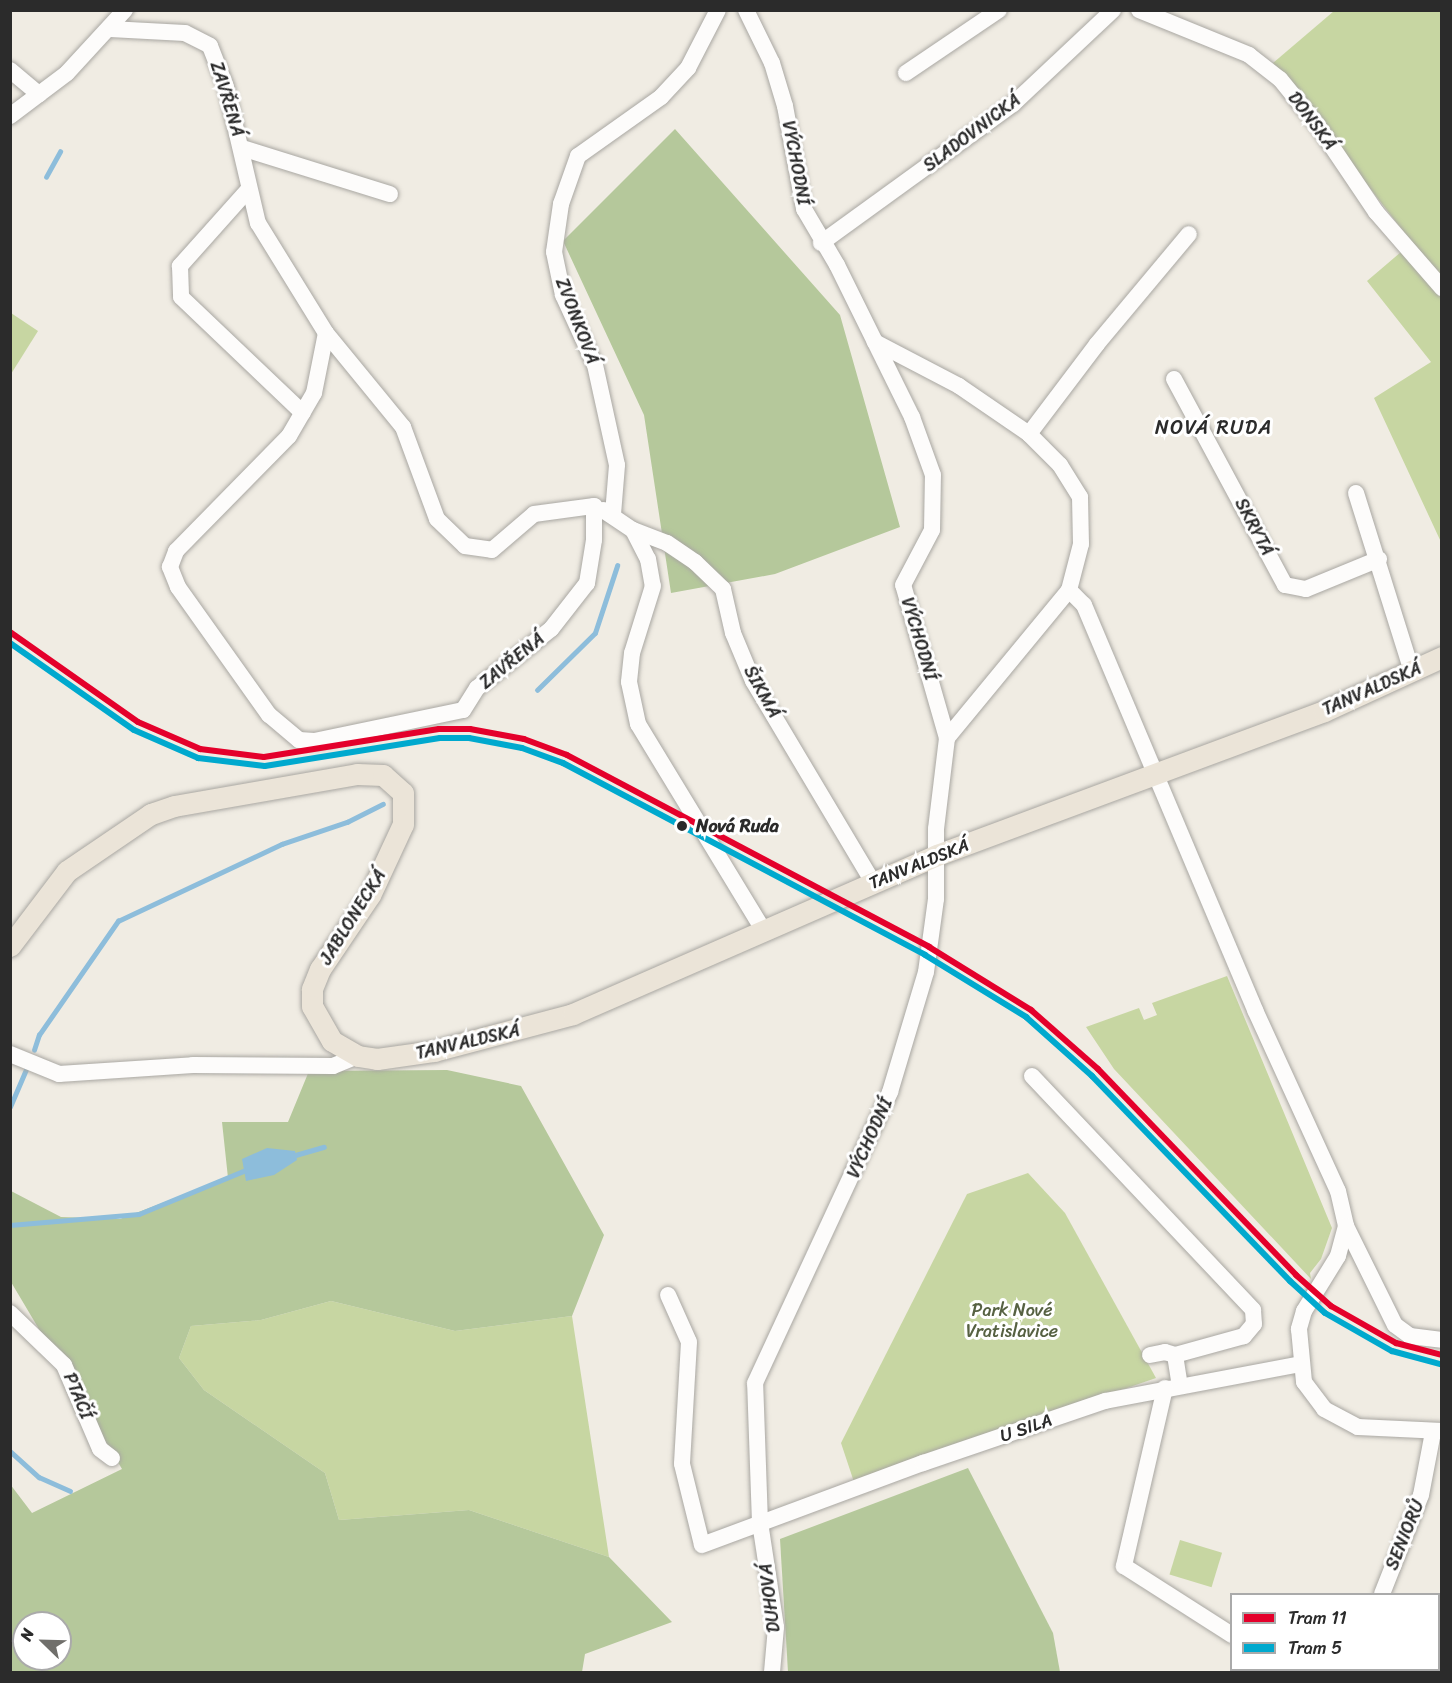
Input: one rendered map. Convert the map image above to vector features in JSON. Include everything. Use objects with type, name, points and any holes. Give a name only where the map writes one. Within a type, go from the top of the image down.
[{"type":"main road","name":"TANVALDSKÁ","points":[[358,1056],[377,1059],[434,1051],[538,1025],[592,1006],[937,855],[1324,711],[1442,657]]},
{"type":"main road","name":"JABLONECKÁ","points":[[10,946],[67,871],[151,814],[174,806],[367,772],[383,775],[403,794],[403,824],[370,895],[320,969],[312,989],[312,1006],[319,1023],[332,1041],[358,1056]]},
{"type":"street","points":[[10,116],[67,73],[126,10]]},
{"type":"street","name":"ZVONKOVÁ","points":[[613,514],[617,465],[595,365],[563,295],[554,252],[561,204],[578,156],[661,97],[688,68],[709,34],[718,10]]},
{"type":"street","name":"VÝCHODNÍ","points":[[746,10],[772,63],[785,106],[804,209],[821,243],[837,265],[912,417],[933,475],[932,530],[903,585],[947,738],[928,962],[894,1083],[844,1199],[754,1383],[760,1523]]},
{"type":"street","points":[[906,73],[999,10]]},
{"type":"street","name":"SLADOVNICKÁ","points":[[821,243],[1013,104],[1113,10]]},
{"type":"street","name":"DONSKÁ","points":[[1139,10],[1249,55],[1280,79],[1318,126],[1376,212],[1442,288]]},
{"type":"street","name":"ZAVŘENÁ","points":[[110,29],[185,33],[210,46],[218,60],[242,148],[247,191],[258,223],[326,333],[403,427],[437,519],[465,546],[492,550],[534,514],[594,506],[594,540],[587,583],[551,629],[477,687],[462,710],[314,741],[299,740],[268,716],[178,587],[170,567],[176,551],[266,462],[303,413],[314,393],[326,333]]},
{"type":"street","points":[[10,70],[39,94]]},
{"type":"street","name":"ZAVŘENÁ","points":[[242,148],[390,194]]},
{"type":"street","points":[[247,191],[180,266],[181,297],[303,413]]},
{"type":"street","points":[[1029,434],[1104,335],[1189,234]]},
{"type":"street","points":[[875,342],[959,386],[1029,434],[1050,452],[1080,498],[1080,544],[1069,590],[947,738]]},
{"type":"street","name":"SKRYTÁ","points":[[1174,379],[1285,585],[1305,589],[1379,559]]},
{"type":"street","points":[[1356,493],[1379,559],[1412,672]]},
{"type":"street","points":[[594,506],[613,514],[633,530],[648,559],[652,586],[632,653],[630,700],[638,724],[764,932]]},
{"type":"street","name":"ŠIKMÁ","points":[[633,530],[667,543],[695,562],[723,589],[733,633],[753,681],[873,882]]},
{"type":"street","points":[[1069,590],[1084,605],[1155,775],[1338,1191],[1346,1226],[1395,1325],[1410,1336],[1442,1340]]},
{"type":"street","points":[[10,1054],[60,1074],[193,1065],[333,1066],[358,1056]]},
{"type":"street","points":[[1032,1076],[1253,1310],[1254,1324],[1244,1336],[1175,1355],[1165,1352],[1150,1355]]},
{"type":"street","name":"SENIORŮ","points":[[1346,1226],[1338,1256],[1304,1311],[1299,1329],[1300,1364],[1311,1396],[1332,1414],[1358,1427],[1437,1431],[1421,1495],[1382,1593]]},
{"type":"street","name":"U SILA","points":[[668,1295],[689,1342],[682,1464],[702,1545],[1030,1425],[1105,1401],[1300,1364]]},
{"type":"street","name":"PTAČÍ","points":[[10,1313],[64,1365],[100,1449],[112,1458]]},
{"type":"street","points":[[1175,1355],[1173,1387],[1124,1566],[1230,1634]]},
{"type":"street","name":"DUHOVÁ","points":[[760,1523],[777,1628],[772,1672]]},
{"type":"green space","points":[[1334,11],[1441,11],[1441,280],[1273,63]]},
{"type":"green space","points":[[675,129],[840,315],[900,527],[775,574],[671,593],[644,415],[563,241]]},
{"type":"green space","points":[[1401,252],[1441,296],[1441,542],[1374,398],[1431,362],[1367,281]]},
{"type":"green space","points":[[11,313],[38,331],[11,374]]},
{"type":"green space","points":[[1227,976],[1332,1228],[1321,1259],[1310,1273],[1311,1279],[1114,1069],[1086,1027],[1139,1008],[1144,1020],[1157,1015],[1152,1003]]},
{"type":"green space","points":[[447,1070],[521,1086],[604,1235],[572,1316],[455,1331],[331,1301],[261,1320],[191,1326],[179,1358],[204,1390],[325,1473],[339,1520],[469,1510],[609,1557],[672,1622],[585,1654],[582,1672],[11,1672],[10,1484],[32,1513],[122,1469],[11,1282],[11,1191],[61,1217],[120,1219],[228,1178],[222,1122],[288,1122],[309,1071]]},
{"type":"green space","name":"Park Nové Vratislavice","points":[[1028,1173],[1065,1213],[1156,1378],[854,1482],[841,1443],[967,1194]]},
{"type":"green space","points":[[331,1301],[455,1331],[572,1316],[609,1557],[469,1510],[339,1520],[325,1473],[204,1390],[179,1358],[191,1326],[261,1320]]},
{"type":"green space","points":[[968,1468],[1053,1633],[1060,1672],[788,1672],[780,1539]]},
{"type":"green space","points":[[1180,1540],[1222,1553],[1212,1587],[1169,1574]]},
{"type":"water","points":[[267,1148],[295,1151],[297,1160],[274,1175],[246,1181],[242,1159]]},
{"type":"waterway","points":[[46,177],[60,152]]},
{"type":"waterway","points":[[537,690],[595,633],[617,566]]},
{"type":"waterway","points":[[34,1050],[39,1035],[118,921],[282,844],[347,822],[383,804]]},
{"type":"waterway","points":[[10,1107],[28,1065]]},
{"type":"waterway","points":[[292,1156],[324,1147]]},
{"type":"waterway","points":[[10,1225],[139,1214],[246,1170]]},
{"type":"waterway","points":[[10,1451],[39,1477],[70,1491]]},
{"type":"tram line","name":"11","points":[[10,632],[138,722],[200,749],[264,757],[439,729],[470,729],[524,739],[567,755],[929,947],[1031,1010],[1098,1069],[1296,1275],[1331,1306],[1396,1343],[1442,1355]]},
{"type":"tram line","name":"5","points":[[10,643],[134,730],[198,758],[265,766],[440,738],[469,738],[522,748],[563,763],[925,955],[1026,1017],[1092,1076],[1290,1281],[1325,1313],[1392,1351],[1440,1364]]},
{"type":"place","name":"Nová Ruda","points":[[682,826]]},
{"type":"district","name":"NOVÁ RUDA","points":[[1214,427]]}]
